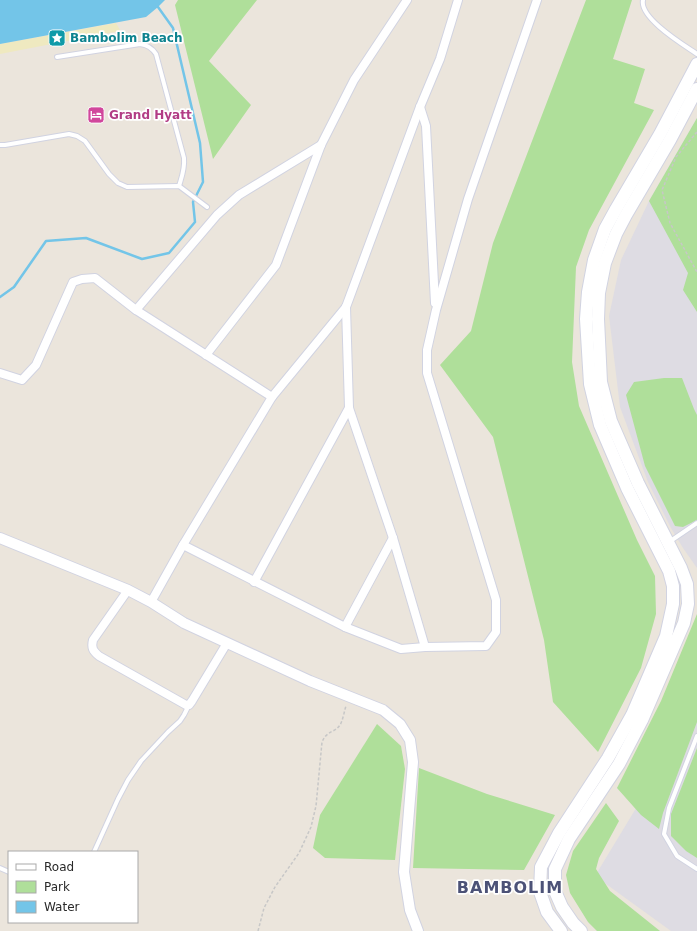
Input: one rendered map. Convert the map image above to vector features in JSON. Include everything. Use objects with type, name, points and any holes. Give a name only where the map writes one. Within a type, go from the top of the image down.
[{"type":"main road","points":[[561,931],[547,912],[540,892],[541,867],[559,833],[608,758],[632,715],[666,636],[673,604],[673,586],[670,571],[627,488],[600,425],[590,384],[586,319],[588,292],[594,260],[605,229],[660,134],[697,64]]},
{"type":"main road","points":[[581,931],[573,923],[562,907],[555,891],[555,869],[568,839],[618,764],[642,720],[684,623],[688,604],[687,584],[681,568],[638,483],[611,421],[601,382],[598,319],[599,293],[605,263],[616,234],[670,140],[697,89]]},
{"type":"street","points":[[206,355],[276,265],[322,145],[354,80],[407,0]]},
{"type":"street","points":[[151,602],[183,545],[272,397],[346,308],[420,107],[440,59],[458,0]]},
{"type":"street","points":[[183,545],[345,627],[401,649],[486,646],[496,632],[496,600],[427,373],[428,350],[436,310],[468,199],[537,0]]},
{"type":"street","points":[[420,107],[426,126],[436,310]]},
{"type":"street","points":[[136,310],[217,216],[239,195],[322,145]]},
{"type":"street","points":[[0,373],[22,380],[36,365],[73,282],[82,279],[95,278],[136,310],[272,397]]},
{"type":"street","points":[[346,308],[349,408],[393,538],[425,647]]},
{"type":"street","points":[[254,582],[349,408]]},
{"type":"street","points":[[0,538],[128,590],[151,602],[184,623],[310,681],[383,710],[400,724],[410,740],[413,762],[404,872],[410,910],[418,931]]},
{"type":"street","points":[[345,627],[393,538]]},
{"type":"street","points":[[128,590],[93,640],[92,647],[94,652],[112,664],[186,705],[189,705],[192,701],[227,643]]},
{"type":"lane","points":[[644,0],[643,4],[650,18],[672,37],[697,54]]},
{"type":"lane","points":[[57,57],[140,44],[147,45],[153,50],[156,54],[184,158],[184,172],[179,186]]},
{"type":"lane","points":[[0,145],[69,134],[77,136],[85,141],[109,174],[118,183],[127,187],[179,186],[207,207]]},
{"type":"lane","points":[[668,543],[697,523]]},
{"type":"lane","points":[[94,851],[128,780],[140,761],[180,721],[189,705]]},
{"type":"lane","points":[[697,736],[669,808],[664,834],[677,856],[697,869]]},
{"type":"path","points":[[697,132],[676,157],[662,190],[670,223],[697,272]]},
{"type":"path","points":[[258,931],[264,908],[275,887],[299,853],[311,827],[316,806],[322,742],[324,737],[340,726],[348,697]]},
{"type":"shaded area","points":[[697,118],[697,568],[671,528],[648,482],[620,407],[609,316],[621,260],[649,201]]},
{"type":"shaded area","points":[[697,672],[697,931],[671,931],[595,876],[641,800]]},
{"type":"green space","points":[[178,0],[257,0],[209,61],[251,105],[213,159],[175,5]]},
{"type":"green space","points":[[586,0],[632,0],[613,59],[645,69],[634,103],[654,110],[589,230],[576,267],[572,362],[579,406],[637,540],[655,576],[656,614],[641,668],[598,752],[553,702],[544,640],[493,437],[440,365],[471,331],[493,243]]},
{"type":"green space","points":[[697,118],[697,312],[683,290],[688,273],[649,201]]},
{"type":"green space","points":[[664,378],[682,378],[697,415],[697,520],[683,527],[675,526],[645,466],[626,395],[634,382]]},
{"type":"green space","points":[[697,614],[697,722],[663,813],[659,829],[641,815],[617,788],[661,701]]},
{"type":"green space","points":[[377,724],[401,746],[405,769],[395,860],[325,858],[313,848],[320,815]]},
{"type":"green space","points":[[697,748],[697,858],[686,851],[671,836],[671,814]]},
{"type":"green space","points":[[419,768],[487,794],[555,815],[524,870],[413,868]]},
{"type":"green space","points":[[606,803],[619,821],[599,858],[596,869],[610,891],[660,931],[597,931],[588,922],[570,893],[566,875],[573,851]]},
{"type":"sand","name":"Bambolim Beach","points":[[116,23],[120,30],[119,31],[0,54],[0,44]]},
{"type":"water","points":[[0,0],[165,0],[146,17],[0,44]]},
{"type":"waterway","points":[[0,297],[14,287],[46,241],[86,238],[142,259],[169,253],[195,222],[193,202],[203,182],[200,143],[173,28],[158,7]]},
{"type":"place","name":"Bambolim Beach","points":[[57,38]]},
{"type":"place","name":"Grand Hyatt","points":[[96,115]]},
{"type":"district","name":"BAMBOLIM","points":[[510,887]]}]
